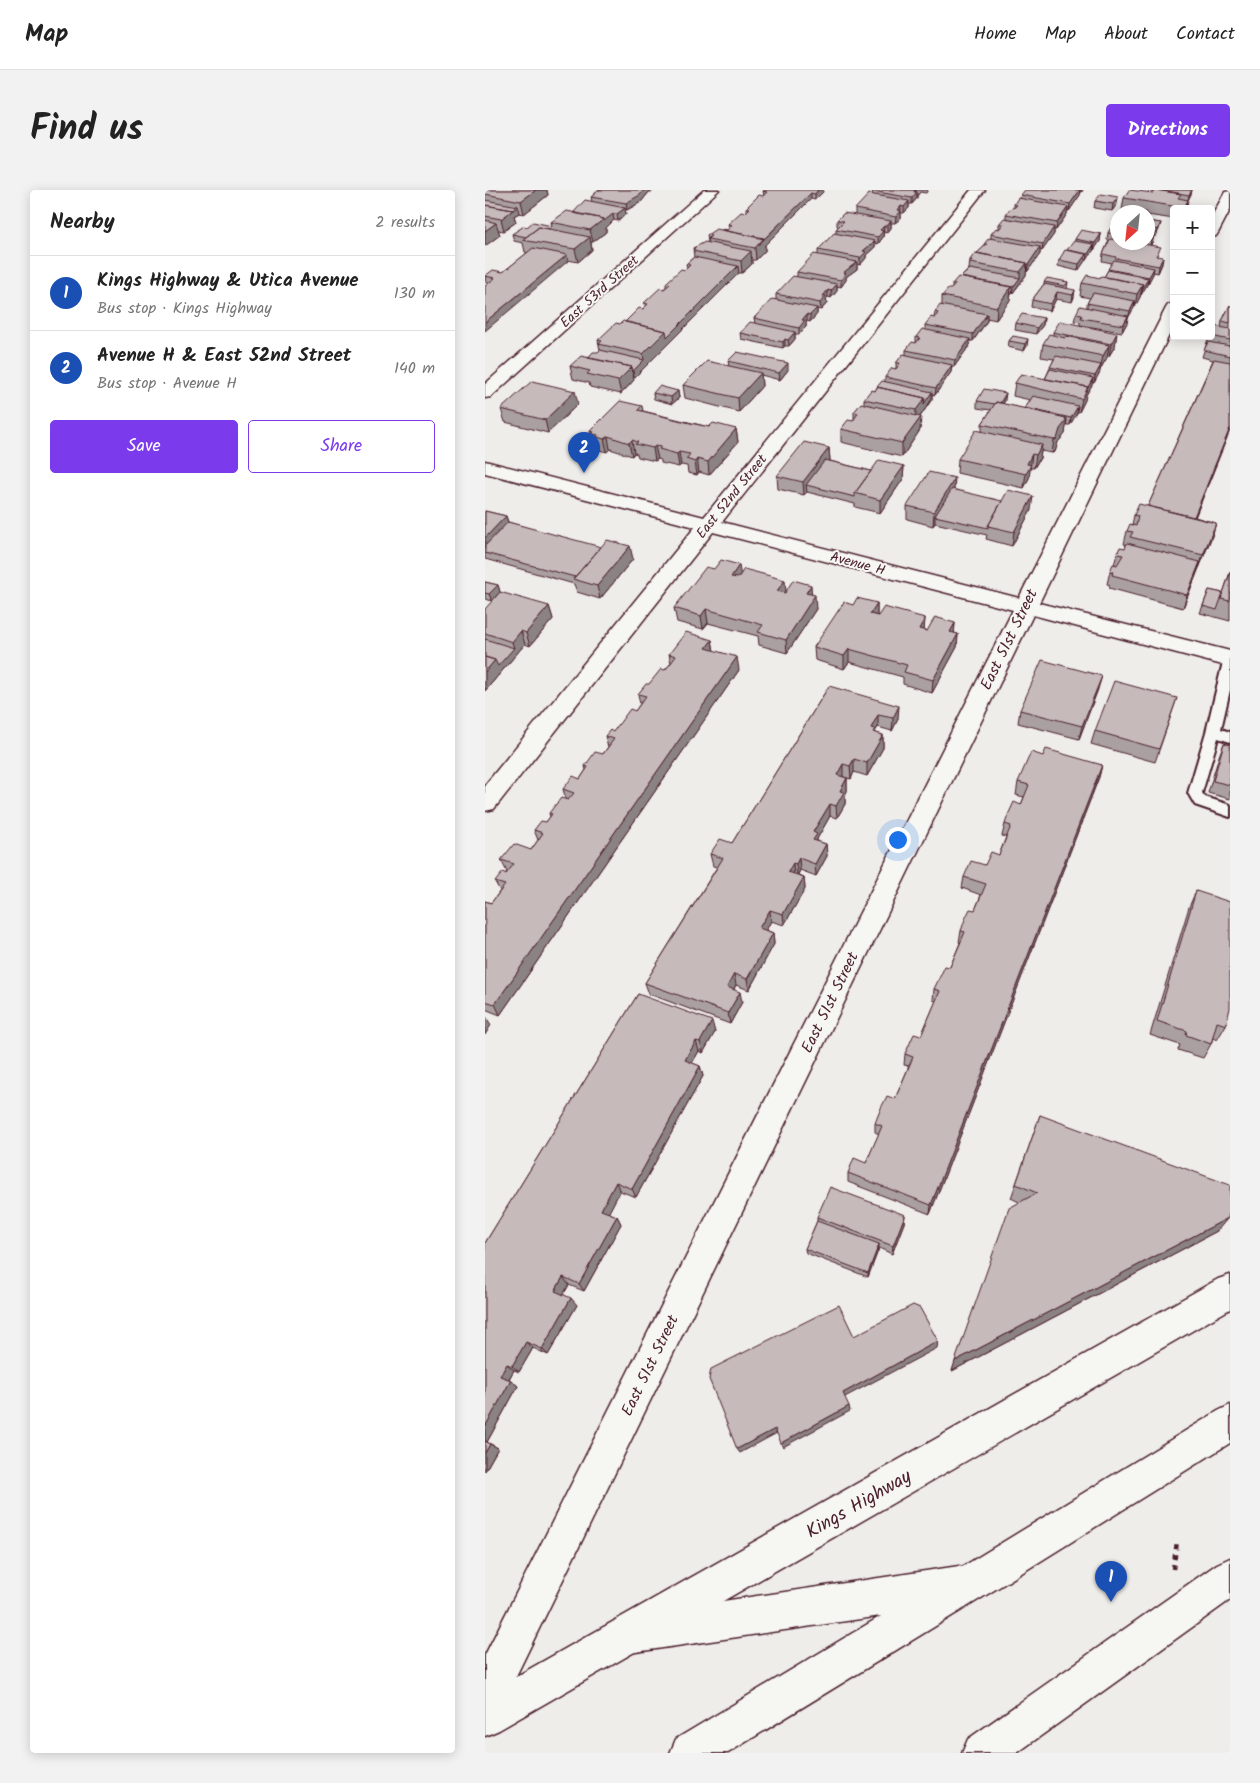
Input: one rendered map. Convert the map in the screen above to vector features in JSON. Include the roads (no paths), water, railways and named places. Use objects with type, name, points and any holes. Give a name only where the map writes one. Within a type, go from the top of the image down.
[{"type":"street","name":"East 53rd Street","points":[[485,393],[712,190]]},
{"type":"street","name":"East 52nd Street","points":[[485,802],[978,190]]},
{"type":"street","points":[[1215,225],[1230,195]]},
{"type":"street","name":"East 51st Street","points":[[485,1698],[1170,316]]},
{"type":"street","name":"Avenue H","points":[[485,467],[1230,660]]},
{"type":"street","name":"Kings Highway","points":[[485,1716],[1230,1291]]},
{"type":"street","points":[[690,1753],[970,1584],[1230,1422]]},
{"type":"street","points":[[982,1753],[1230,1577]]},
{"type":"street","points":[[629,1634],[970,1584]]},
{"type":"lane","points":[[1230,660],[1213,732],[1195,793],[1200,801],[1230,811]]},
{"type":"lane","points":[[1213,732],[1230,736]]},
{"type":"place","name":"Avenue H & East 52nd Street","points":[[584,473]]},
{"type":"place","name":"Kings Highway & Utica Avenue","points":[[1111,1602]]}]
